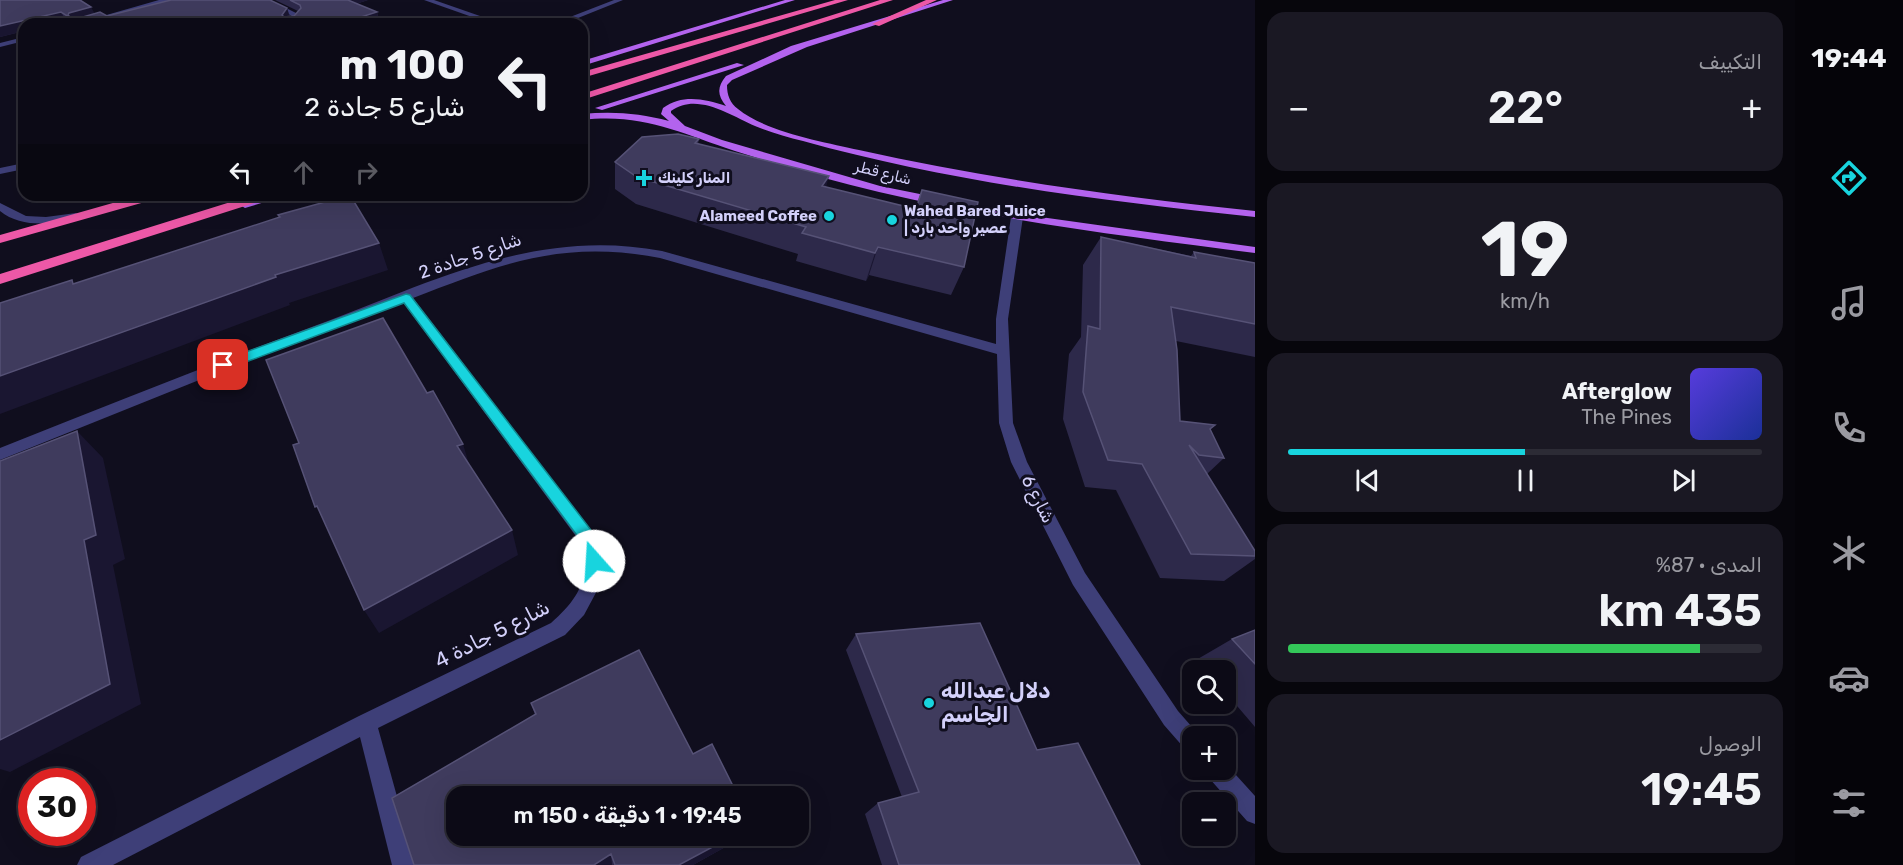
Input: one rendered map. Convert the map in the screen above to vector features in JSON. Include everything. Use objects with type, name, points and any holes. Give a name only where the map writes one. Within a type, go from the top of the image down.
[{"type":"highway","points":[[588,73],[844,0]]},
{"type":"highway","points":[[588,94],[889,0]]},
{"type":"highway","points":[[876,24],[933,0]]},
{"type":"highway","points":[[0,239],[134,201]]},
{"type":"highway","points":[[0,279],[247,201]]},
{"type":"main road","points":[[588,62],[792,0]]},
{"type":"main road","points":[[588,113],[950,0]]},
{"type":"main road","points":[[738,114],[726,102],[723,92],[723,85],[729,78],[804,45]]},
{"type":"main road","name":"شارع قطر","points":[[687,130],[668,118],[666,110],[670,106],[700,102],[782,132],[824,144],[958,174],[1123,200],[1255,214]]},
{"type":"main road","name":"شارع قطر","points":[[588,115],[624,113],[858,183],[1017,217],[1255,250]]},
{"type":"main road","points":[[193,218],[260,201]]},
{"type":"street","points":[[101,18],[167,0]]},
{"type":"street","points":[[264,0],[298,16],[296,18]]},
{"type":"street","points":[[427,0],[444,3],[483,18]]},
{"type":"street","points":[[572,18],[620,0]]},
{"type":"street","points":[[0,45],[18,40]]},
{"type":"street","points":[[0,171],[18,167]]},
{"type":"street","points":[[0,206],[8,213],[22,219],[82,216]]},
{"type":"street","name":"شارع 6","points":[[1017,217],[1002,319],[1006,423],[1019,462],[1078,579],[1171,718],[1182,731]]},
{"type":"street","name":"شارع 5 جادة 2","points":[[0,454],[244,357],[495,263],[525,255],[569,248],[622,248],[663,255],[1003,351]]},
{"type":"street","name":"شارع 5 جادة 4","points":[[89,865],[366,723],[558,629],[582,605],[593,576],[594,561],[585,535],[406,298]]},
{"type":"street","points":[[366,723],[404,865]]},
{"type":"street","points":[[1226,780],[1255,813]]},
{"type":"building","points":[[0,0],[80,0],[91,7],[69,13],[70,17],[83,17],[100,12],[107,16],[171,0],[270,0],[287,8],[282,15],[284,17],[294,16],[301,8],[300,5],[290,0],[348,0],[377,12],[358,18],[70,18],[61,12],[35,18],[18,18],[18,22],[0,26]]},
{"type":"building","points":[[678,134],[699,139],[695,143],[829,176],[822,186],[916,209],[922,190],[978,202],[964,267],[878,247],[875,253],[802,233],[806,227],[637,177],[615,162],[642,137]]},
{"type":"building","points":[[328,201],[354,201],[379,243],[275,275],[276,277],[0,376],[0,303],[72,280],[73,284],[280,217],[278,215]]},
{"type":"building","points":[[1101,237],[1196,258],[1194,252],[1255,263],[1255,324],[1171,307],[1177,350],[1180,421],[1215,425],[1210,429],[1224,458],[1199,455],[1189,445],[1255,551],[1255,556],[1191,554],[1142,464],[1108,460],[1083,392],[1088,326],[1100,329]]},
{"type":"building","points":[[383,318],[427,393],[433,391],[463,444],[457,446],[512,530],[364,610],[317,506],[315,507],[293,445],[299,443],[266,360]]},
{"type":"building","points":[[77,431],[96,535],[84,540],[110,684],[0,740],[0,461]]},
{"type":"building","name":"دلال عبدالله الجاسم","points":[[980,623],[1037,750],[1078,743],[1140,865],[899,865],[878,803],[919,792],[856,634]]},
{"type":"building","points":[[1255,630],[1255,664],[1232,639]]},
{"type":"building","points":[[639,650],[693,754],[712,744],[733,786],[446,786],[446,846],[714,846],[679,865],[615,865],[611,854],[594,865],[414,865],[392,798],[536,714],[531,703]]},
{"type":"place","name":"المنار كلينك","points":[[644,178]]},
{"type":"place","name":"Alameed Coffee","points":[[829,216]]},
{"type":"place","name":"Wahed Bared Juice | عصير واحد بارد","points":[[892,220]]},
{"type":"place","name":"دلال عبدالله الجاسم","points":[[929,703]]},
{"type":"route","points":[[223,365],[406,298],[585,535],[594,561]]}]
